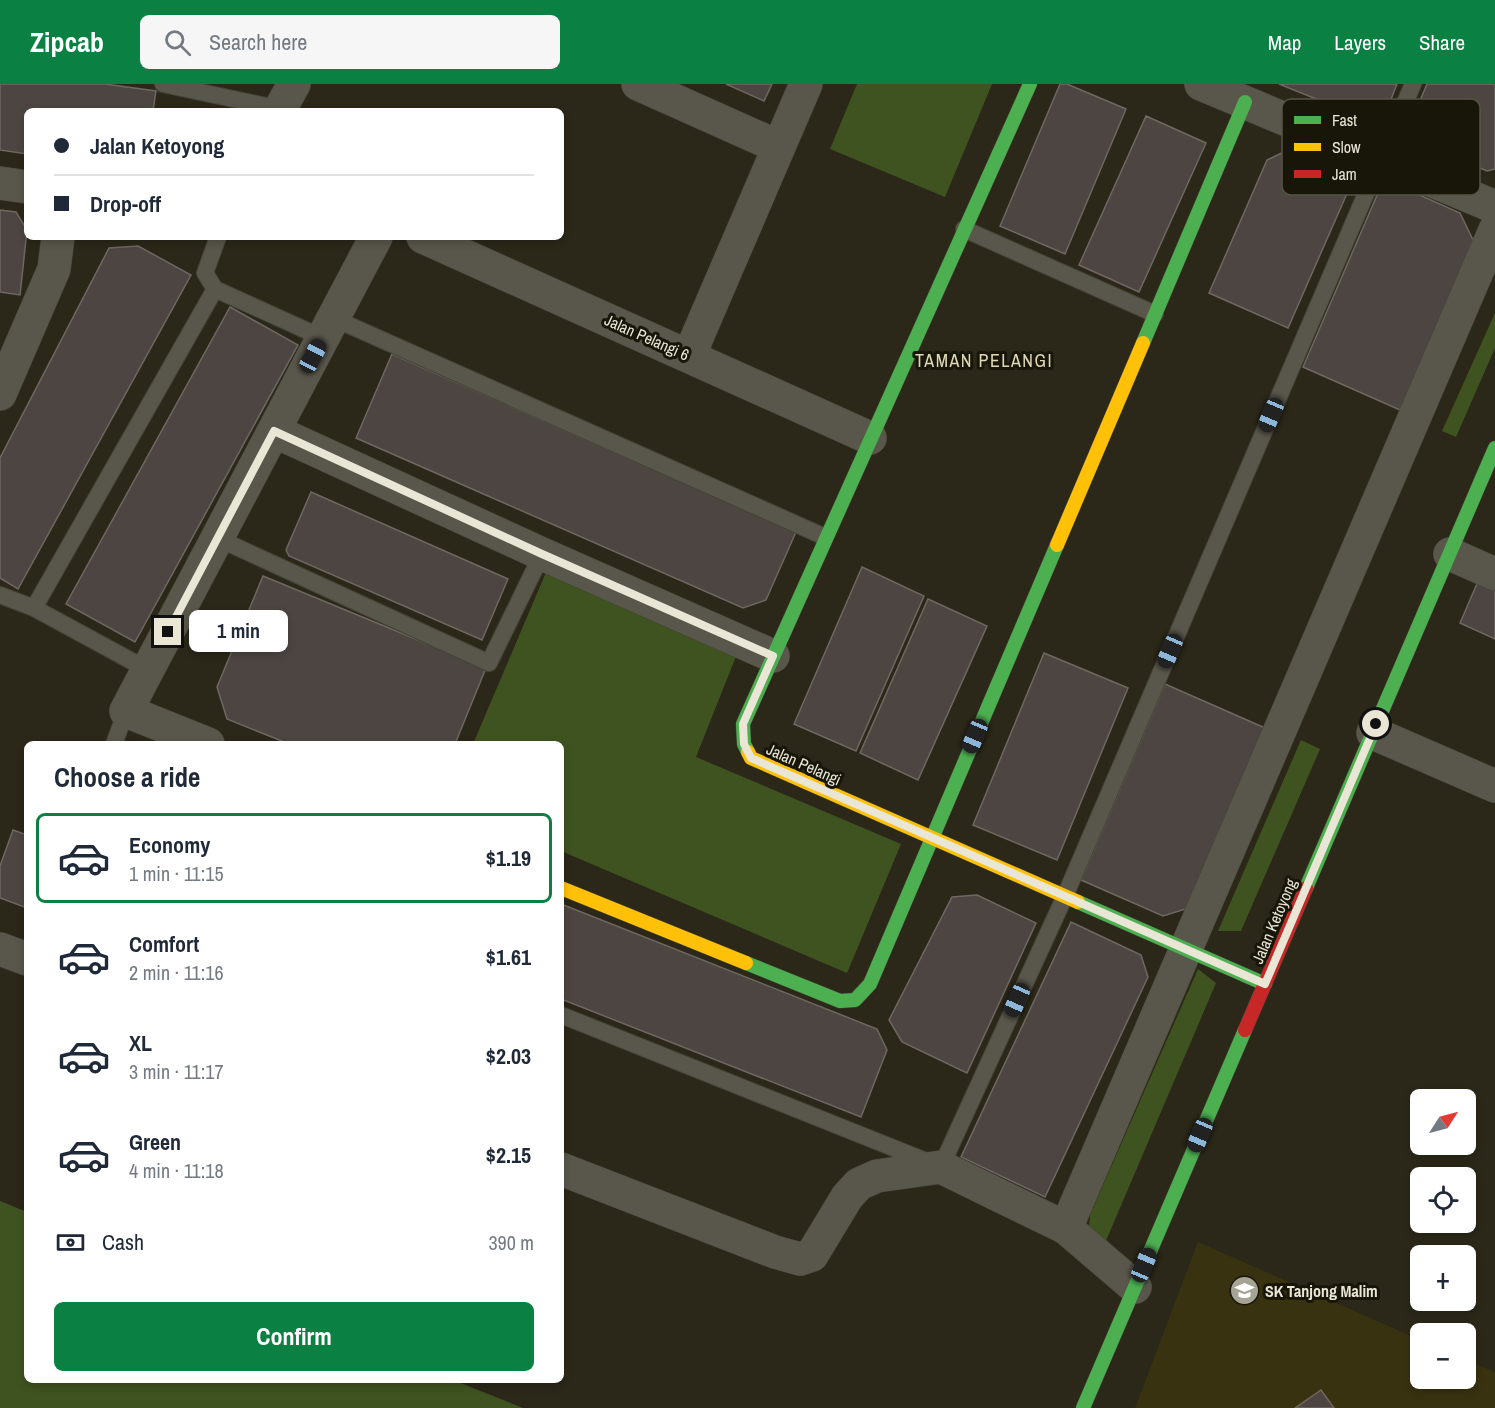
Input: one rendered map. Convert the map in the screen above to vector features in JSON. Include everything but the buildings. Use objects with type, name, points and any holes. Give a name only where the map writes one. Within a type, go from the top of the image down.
[{"type":"street","points":[[638,84],[779,147]]},
{"type":"street","points":[[689,356],[806,84]]},
{"type":"street","name":"Jalan Pelangi","points":[[932,838],[751,758],[744,744],[743,724],[1030,84]]},
{"type":"street","points":[[1201,84],[1282,118]]},
{"type":"street","points":[[564,889],[840,1001],[855,1000],[870,984],[1245,102]]},
{"type":"street","points":[[0,183],[24,187]]},
{"type":"street","points":[[1466,195],[1495,207]]},
{"type":"street","points":[[1066,1228],[1495,230]]},
{"type":"street","points":[[0,394],[54,269],[58,240]]},
{"type":"street","points":[[201,741],[126,711],[374,240]]},
{"type":"street","name":"Jalan Pelangi 6","points":[[430,240],[870,438]]},
{"type":"street","points":[[274,431],[542,554],[773,656]]},
{"type":"street","name":"Jalan Ketoyong","points":[[1087,1406],[1135,1287],[1495,448]]},
{"type":"street","points":[[1450,554],[1495,574]]},
{"type":"street","points":[[1372,733],[1495,786]]},
{"type":"street","points":[[932,838],[1265,984]]},
{"type":"street","points":[[0,949],[24,958]]},
{"type":"street","points":[[564,1170],[775,1252],[800,1259],[812,1255],[847,1197],[858,1184],[877,1176],[941,1167],[1066,1228],[1135,1287]]},
{"type":"lane","points":[[163,84],[284,101]]},
{"type":"lane","points":[[1407,99],[1413,84]]},
{"type":"lane","points":[[564,1016],[941,1167],[1065,896],[1366,195]]},
{"type":"lane","points":[[964,229],[1155,314]]},
{"type":"lane","points":[[217,240],[205,273],[215,289],[328,328],[825,537]]},
{"type":"lane","points":[[34,608],[215,289]]},
{"type":"lane","points":[[217,538],[489,663],[542,554]]},
{"type":"lane","points":[[0,595],[34,608],[148,670]]},
{"type":"lane","points":[[115,741],[126,711]]},
{"type":"shaded area","name":"SK Tanjong Malim","points":[[1198,1242],[1410,1336],[1410,1389],[1476,1389],[1476,1364],[1495,1372],[1495,1408],[1135,1408]]},
{"type":"green space","points":[[857,84],[992,84],[945,197],[830,149]]},
{"type":"green space","points":[[1495,313],[1495,348],[1456,437],[1442,431]]},
{"type":"green space","points":[[547,570],[739,649],[696,757],[901,844],[847,973],[564,852],[564,741],[474,741]]},
{"type":"green space","points":[[1301,740],[1320,749],[1241,931],[1218,931]]},
{"type":"green space","points":[[1198,969],[1216,983],[1105,1243],[1088,1236],[1090,1215]]},
{"type":"green space","points":[[0,1201],[24,1211],[24,1383],[460,1383],[523,1408],[0,1408]]},
{"type":"traffic: fast","points":[[748,752],[744,744],[743,724],[1030,84]]},
{"type":"traffic: fast","points":[[1143,343],[1245,102]]},
{"type":"traffic: fast","points":[[1306,888],[1495,448]]},
{"type":"traffic: fast","points":[[746,963],[840,1001],[855,1000],[870,984],[1057,545]]},
{"type":"traffic: fast","points":[[1078,902],[1265,984]]},
{"type":"traffic: fast","points":[[1083,1408],[1245,1030]]},
{"type":"traffic: slow","points":[[1057,545],[1143,343]]},
{"type":"traffic: slow","points":[[748,752],[751,758],[1078,902]]},
{"type":"traffic: slow","points":[[564,889],[746,963]]},
{"type":"traffic: jam","points":[[1245,1030],[1306,888]]},
{"type":"place","name":"SK Tanjong Malim","points":[[1244,1291]]},
{"type":"district","name":"TAMAN PELANGI","points":[[984,361]]},
{"type":"route","points":[[168,632],[274,431],[542,554],[773,656],[743,724],[744,744],[751,758],[1265,984],[1376,724]]}]
